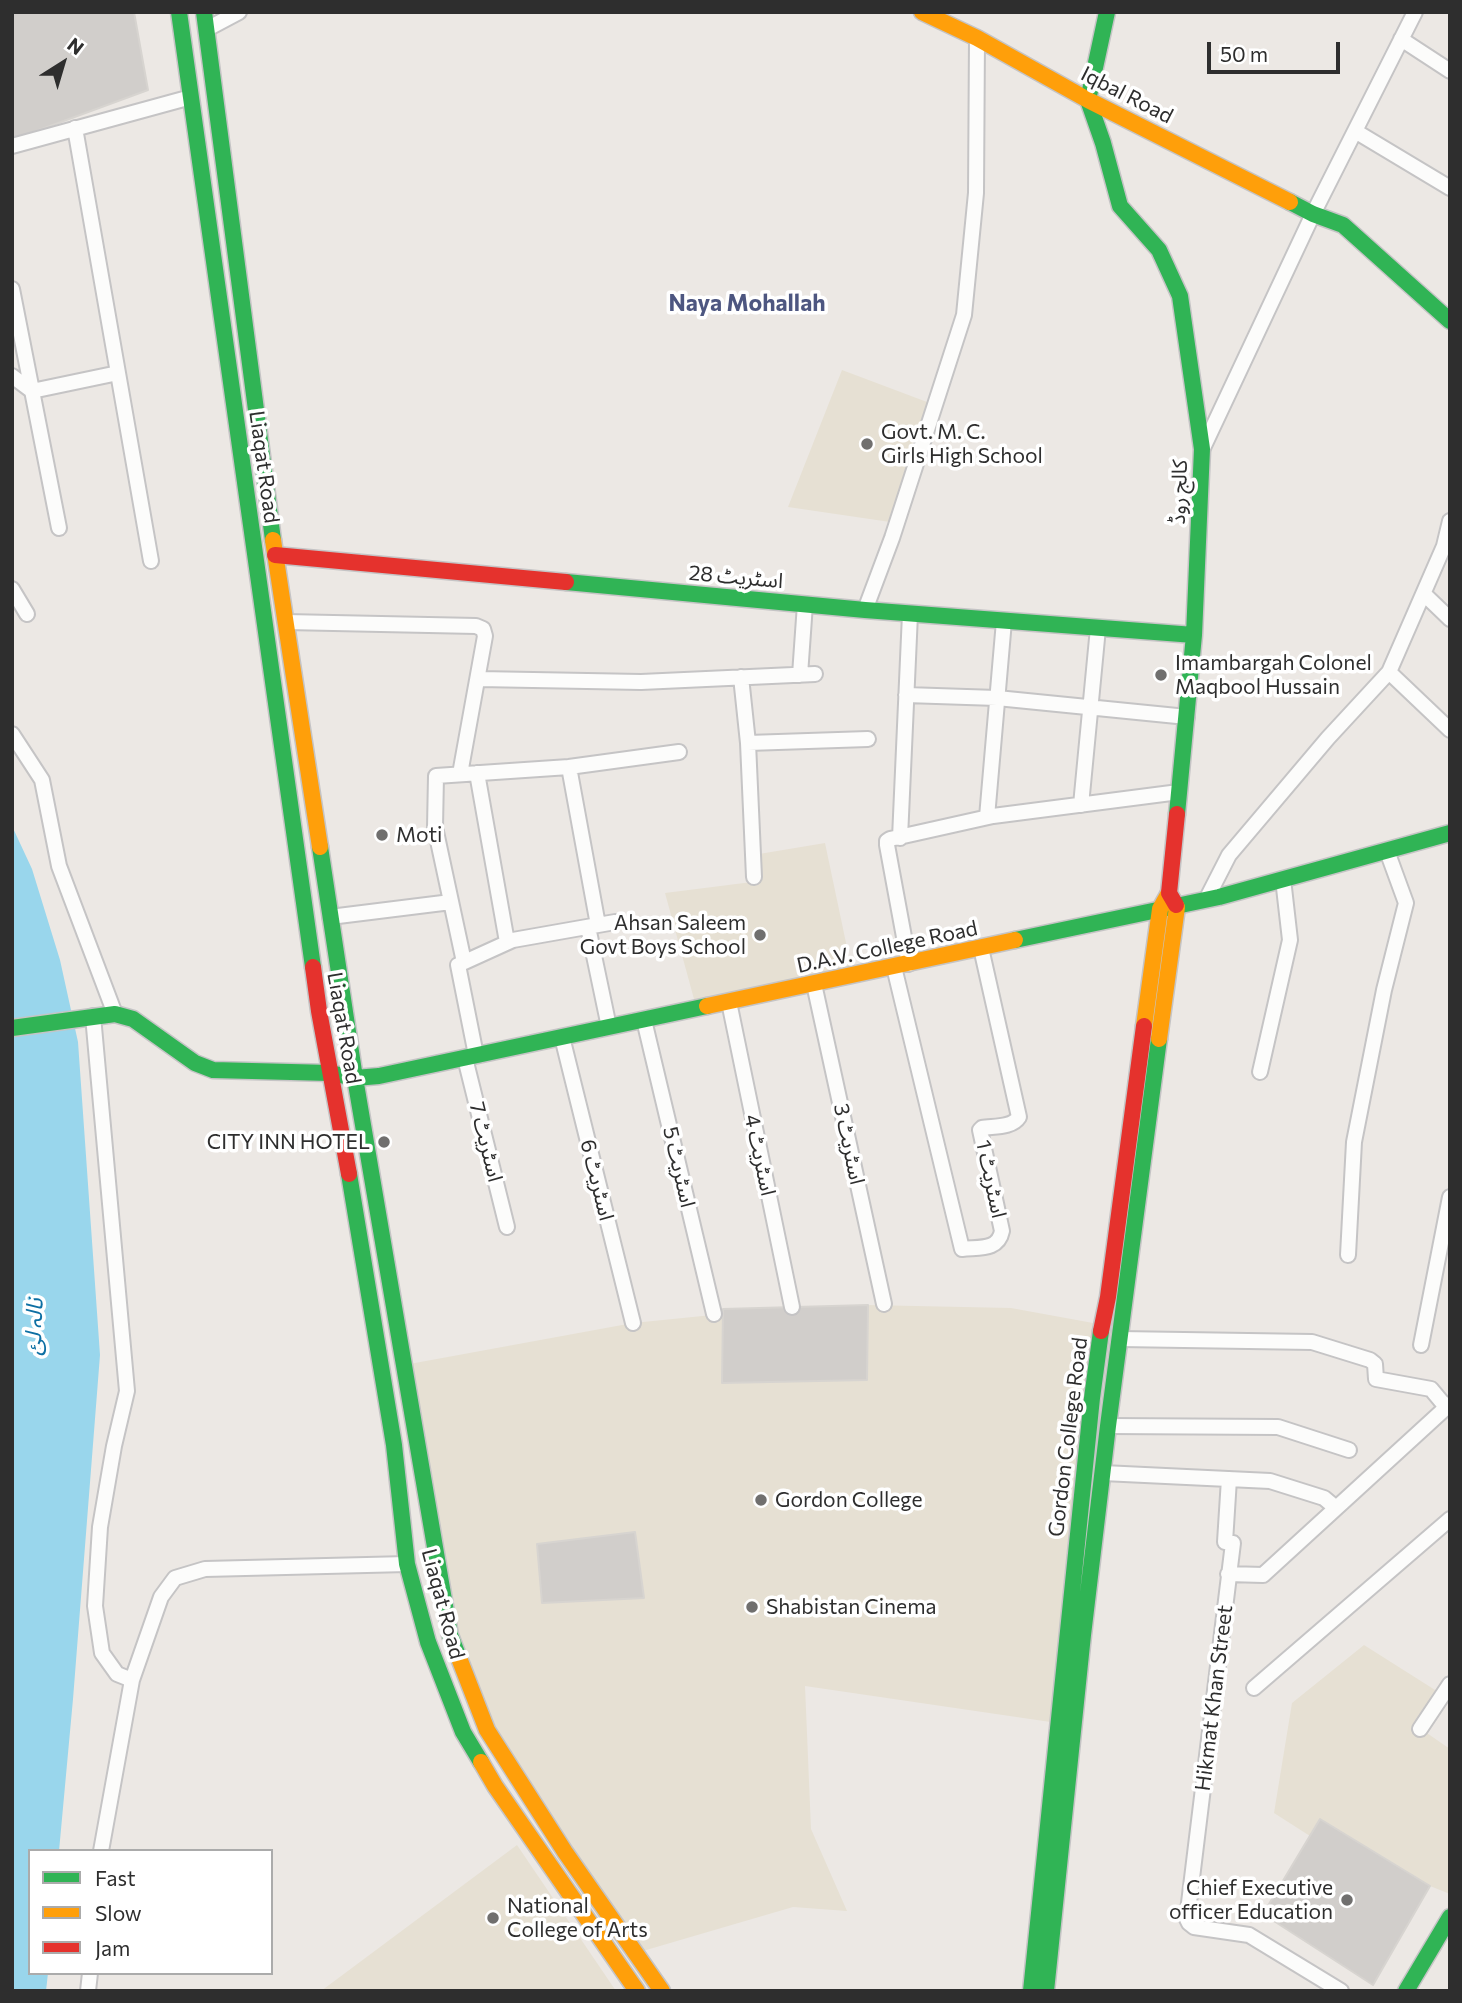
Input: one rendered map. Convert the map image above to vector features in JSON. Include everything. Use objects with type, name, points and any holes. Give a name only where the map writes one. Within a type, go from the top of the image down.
[{"type":"street","name":"Liaqat Road","points":[[179,12],[319,1011],[394,1445],[407,1564],[428,1642],[463,1732],[495,1786],[637,1991]]},
{"type":"street","name":"Liaqat Road","points":[[204,12],[275,555],[355,1078],[450,1635],[487,1730],[565,1852],[662,1991]]},
{"type":"street","points":[[207,29],[239,12]]},
{"type":"street","name":"Iqbal Road","points":[[922,12],[1313,214],[1343,225],[1450,321]]},
{"type":"street","points":[[1088,100],[1107,12]]},
{"type":"street","points":[[1202,449],[1313,214],[1415,12]]},
{"type":"street","points":[[865,610],[892,538],[964,315],[976,192],[976,38]]},
{"type":"street","points":[[1401,39],[1450,71]]},
{"type":"street","points":[[12,146],[191,96]]},
{"type":"street","name":"کالج روڈ","points":[[1088,100],[1120,206],[1159,250],[1180,296],[1202,449],[1194,635],[1179,792],[1173,900]]},
{"type":"street","points":[[75,128],[152,561]]},
{"type":"street","points":[[1355,131],[1450,188]]},
{"type":"street","name":"Iqbal Road","points":[[1313,214],[1450,339]]},
{"type":"street","points":[[12,289],[59,528]]},
{"type":"street","points":[[12,376],[32,391],[118,373]]},
{"type":"street","points":[[1206,900],[1229,855],[1328,738],[1389,673],[1444,546],[1450,521]]},
{"type":"street","name":"اسٹریٹ 28","points":[[275,555],[910,614],[1194,635]]},
{"type":"street","points":[[12,589],[27,614]]},
{"type":"street","points":[[1424,594],[1450,620]]},
{"type":"street","points":[[479,679],[641,682],[808,674],[805,604]]},
{"type":"street","points":[[900,838],[910,614]]},
{"type":"street","points":[[987,817],[1004,621]]},
{"type":"street","points":[[286,622],[476,626],[483,629],[485,636],[479,679],[460,774]]},
{"type":"street","points":[[1081,805],[1098,628]]},
{"type":"street","points":[[1389,673],[1450,730]]},
{"type":"street","points":[[741,677],[748,743],[754,877]]},
{"type":"street","points":[[906,695],[997,698],[1187,717]]},
{"type":"street","points":[[12,734],[42,780],[59,866],[115,1014],[12,1028]]},
{"type":"street","points":[[748,743],[868,739]]},
{"type":"street","points":[[615,922],[513,940],[464,962],[435,827],[436,776],[569,767],[679,752]]},
{"type":"street","points":[[569,767],[609,1027]]},
{"type":"street","points":[[477,773],[508,942]]},
{"type":"street","points":[[902,965],[887,845],[890,839],[987,817],[1179,792]]},
{"type":"street","points":[[1173,900],[1206,900],[1450,833]]},
{"type":"street","points":[[1348,1255],[1354,1142],[1384,990],[1406,904],[1387,850]]},
{"type":"street","points":[[1260,1072],[1290,940],[1283,879]]},
{"type":"street","name":"Gordon College Road","points":[[1031,1991],[1092,1398],[1160,909],[1173,900]]},
{"type":"street","name":"Gordon College Road","points":[[1046,1991],[1083,1635],[1173,900]]},
{"type":"street","points":[[330,917],[451,902]]},
{"type":"street","name":"D.A.V. College Road","points":[[115,1014],[133,1019],[195,1063],[213,1070],[330,1073],[355,1078],[379,1076],[1160,909]]},
{"type":"street","name":"اسٹریٹ 1","points":[[902,965],[962,1249],[994,1246],[1000,1241],[1002,1231],[980,1130],[1012,1124],[1019,1117],[981,948]]},
{"type":"street","name":"اسٹریٹ 7","points":[[464,962],[458,965],[470,1056],[507,1227]]},
{"type":"street","name":"اسٹریٹ 3","points":[[814,984],[884,1304]]},
{"type":"street","name":"اسٹریٹ 4","points":[[729,1002],[792,1307]]},
{"type":"street","points":[[93,1016],[127,1391],[100,1527],[95,1606],[102,1653],[117,1674],[132,1680]]},
{"type":"street","name":"اسٹریٹ 5","points":[[644,1020],[714,1314]]},
{"type":"street","name":"اسٹریٹ 6","points":[[562,1037],[633,1323]]},
{"type":"street","points":[[1421,1345],[1446,1238],[1450,1197]]},
{"type":"street","points":[[1120,1339],[1312,1342],[1370,1360],[1375,1364],[1376,1379],[1431,1389],[1448,1406],[1264,1575],[1228,1574]]},
{"type":"street","points":[[1108,1426],[1278,1427],[1349,1450]]},
{"type":"street","points":[[1103,1473],[1270,1481],[1324,1498],[1336,1508]]},
{"type":"street","name":"Hikmat Khan Street","points":[[1229,1479],[1224,1542],[1233,1544],[1187,1919],[1194,1927],[1249,1935],[1341,1991]]},
{"type":"street","points":[[1254,1688],[1450,1519]]},
{"type":"street","points":[[101,1849],[132,1680],[161,1597],[175,1578],[205,1569],[407,1564]]},
{"type":"street","points":[[1420,1729],[1450,1684]]},
{"type":"street","points":[[1406,1991],[1450,1917]]},
{"type":"shaded area","name":"Govt. M. C. Girls High School","points":[[842,370],[935,405],[897,523],[788,507]]},
{"type":"shaded area","name":"Ahsan Saleem Govt Boys School","points":[[825,843],[853,976],[697,1010],[665,893],[752,882],[753,855]]},
{"type":"shaded area","name":"Gordon College","points":[[868,1305],[1011,1308],[1115,1327],[1071,1725],[805,1686],[811,1829],[847,1911],[793,1907],[636,1953],[487,1730],[450,1635],[404,1365],[633,1323],[792,1307]]},
{"type":"shaded area","points":[[1364,1645],[1443,1695],[1421,1729],[1450,1749],[1450,1894],[1430,1886],[1320,1820],[1310,1836],[1274,1813],[1292,1703]]},
{"type":"shaded area","name":"National College of Arts","points":[[517,1845],[616,1991],[321,1991]]},
{"type":"water","name":"نالہ لئ","points":[[12,826],[32,869],[60,960],[78,1042],[100,1355],[59,1849],[28,1849],[28,1975],[48,1975],[46,1991],[12,1991]]},
{"type":"building","points":[[12,12],[134,12],[148,90],[12,140]]},
{"type":"building","points":[[868,1305],[867,1380],[722,1383],[723,1309]]},
{"type":"building","points":[[635,1532],[644,1598],[542,1603],[537,1544]]},
{"type":"building","name":"Chief Executive officer Education","points":[[1320,1819],[1430,1886],[1373,1985],[1263,1914]]},
{"type":"traffic: fast","points":[[179,12],[313,967]]},
{"type":"traffic: fast","points":[[204,12],[273,540]]},
{"type":"traffic: fast","points":[[1107,12],[1088,100],[1120,206],[1159,250],[1180,296],[1202,449],[1194,635],[1177,814]]},
{"type":"traffic: fast","points":[[1290,202],[1343,225],[1450,321]]},
{"type":"traffic: fast","points":[[566,582],[865,610],[1194,635]]},
{"type":"traffic: fast","points":[[1015,940],[1219,897],[1450,833]]},
{"type":"traffic: fast","points":[[320,847],[355,1078],[450,1635],[459,1658]]},
{"type":"traffic: fast","points":[[12,1028],[115,1014],[133,1019],[195,1063],[213,1070],[330,1073],[355,1078],[379,1076],[707,1006]]},
{"type":"traffic: fast","points":[[1046,1991],[1083,1635],[1159,1039]]},
{"type":"traffic: fast","points":[[349,1174],[394,1445],[407,1564],[428,1642],[463,1732],[481,1762]]},
{"type":"traffic: fast","points":[[1031,1991],[1101,1331]]},
{"type":"traffic: fast","points":[[1406,1991],[1450,1917]]},
{"type":"traffic: slow","points":[[922,12],[977,38],[1088,100],[1290,202]]},
{"type":"traffic: slow","points":[[273,540],[320,847]]},
{"type":"traffic: slow","points":[[1144,1026],[1160,909],[1169,893]]},
{"type":"traffic: slow","points":[[1159,1039],[1177,907]]},
{"type":"traffic: slow","points":[[707,1006],[1015,940]]},
{"type":"traffic: slow","points":[[459,1658],[487,1730],[565,1852],[662,1991]]},
{"type":"traffic: slow","points":[[481,1762],[637,1991]]},
{"type":"traffic: jam","points":[[275,555],[566,582]]},
{"type":"traffic: jam","points":[[1176,905],[1169,893],[1177,814]]},
{"type":"traffic: jam","points":[[313,967],[349,1174]]},
{"type":"traffic: jam","points":[[1101,1331],[1108,1297],[1144,1026]]},
{"type":"place","name":"Govt. M. C. Girls High School","points":[[867,444]]},
{"type":"place","name":"Imambargah Colonel Maqbool Hussain","points":[[1161,675]]},
{"type":"place","name":"Moti","points":[[382,835]]},
{"type":"place","name":"Ahsan Saleem Govt Boys School","points":[[760,935]]},
{"type":"place","name":"CITY INN HOTEL","points":[[384,1142]]},
{"type":"place","name":"Gordon College","points":[[761,1500]]},
{"type":"place","name":"Shabistan Cinema","points":[[752,1607]]},
{"type":"place","name":"Chief Executive officer Education","points":[[1347,1900]]},
{"type":"place","name":"National College of Arts","points":[[493,1918]]},
{"type":"district","name":"Naya Mohallah","points":[[747,303]]}]
